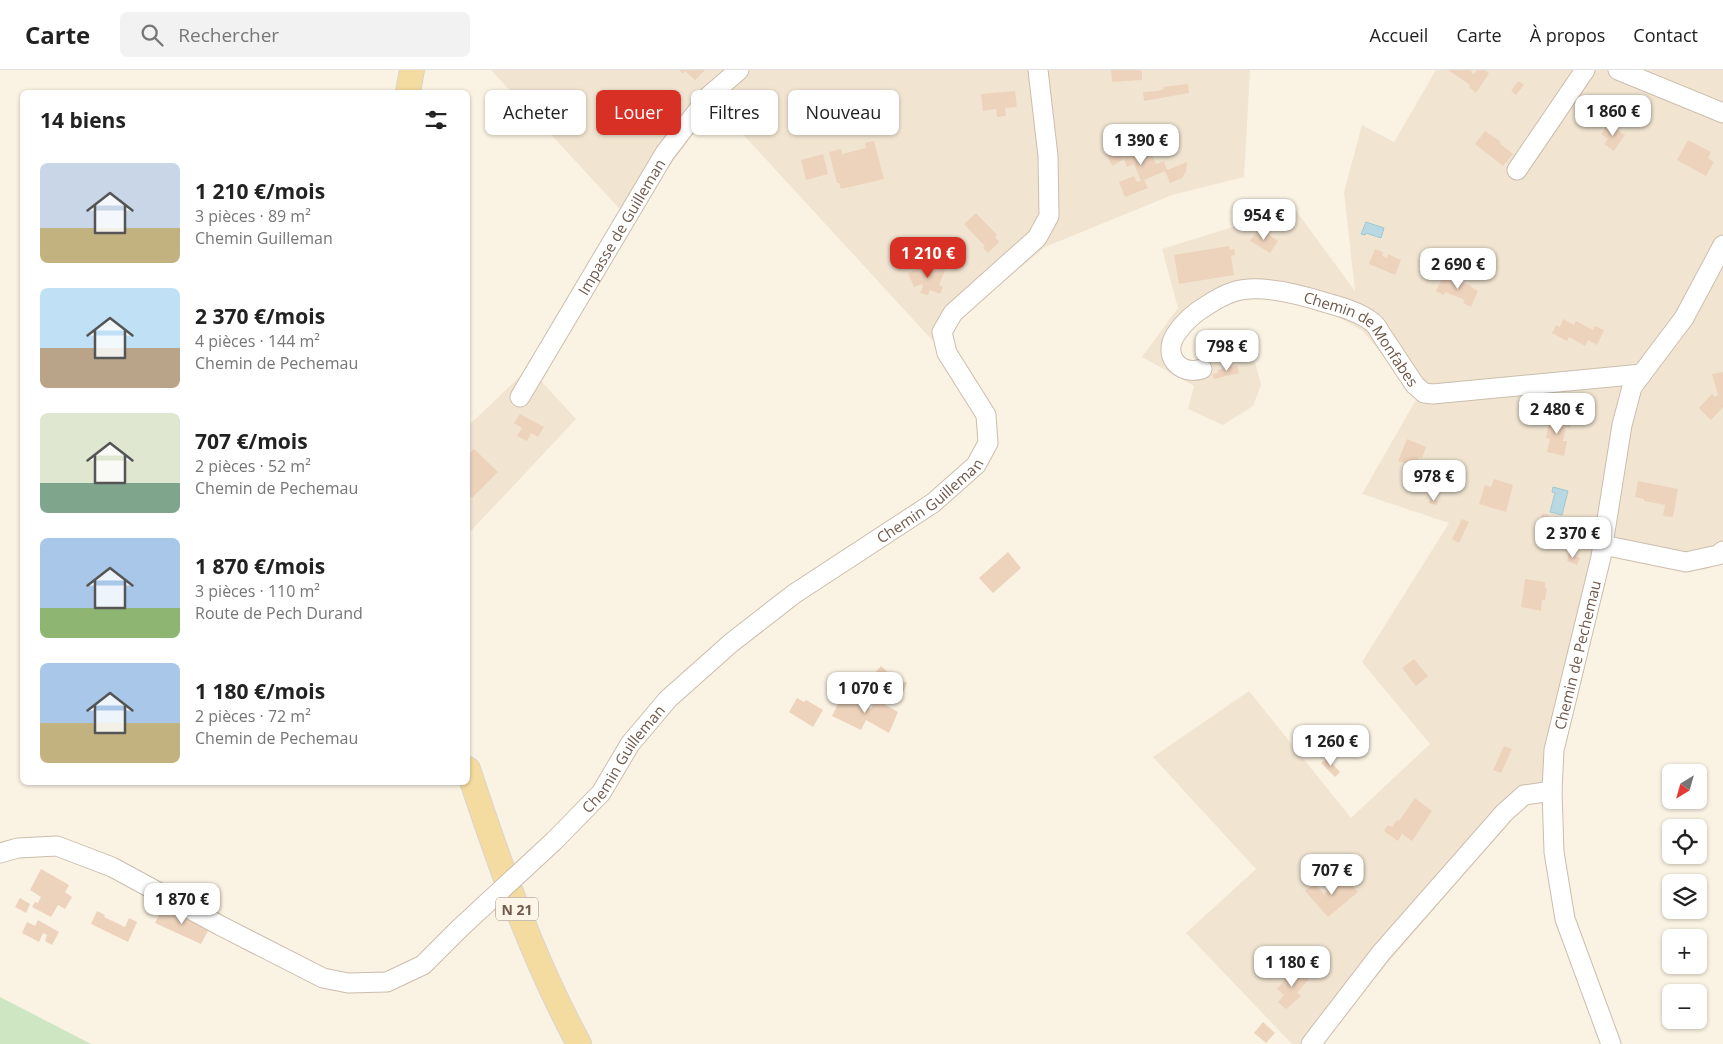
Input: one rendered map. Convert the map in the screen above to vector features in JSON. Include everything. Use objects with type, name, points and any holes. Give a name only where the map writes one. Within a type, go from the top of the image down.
[{"type":"main road","points":[[408,90],[412,70]]},
{"type":"main road","name":"N 21","points":[[470,775],[492,844],[527,936],[579,1044]]},
{"type":"street","name":"Impasse de Guilleman","points":[[520,397],[665,153],[709,96],[739,70]]},
{"type":"street","name":"Chemin Guilleman","points":[[0,853],[18,848],[57,846],[112,867],[221,926],[324,978],[348,983],[387,982],[423,965],[458,929],[554,841],[601,793],[630,744],[668,699],[731,643],[794,594],[932,504],[976,466],[988,443],[986,415],[947,354],[942,332],[953,313],[1037,238],[1049,216],[1048,156],[1038,70]]},
{"type":"street","points":[[1518,170],[1585,70]]},
{"type":"street","points":[[1618,70],[1723,113]]},
{"type":"street","points":[[1642,374],[1684,318],[1723,245]]},
{"type":"street","name":"Chemin de Monfabes","points":[[1202,369],[1194,372],[1184,369],[1173,360],[1170,349],[1171,341],[1180,328],[1194,314],[1217,299],[1234,291],[1259,288],[1312,298],[1346,309],[1373,322],[1415,385],[1424,393],[1433,394],[1642,374]]},
{"type":"street","name":"Chemin de Pechemau","points":[[1611,1044],[1566,919],[1554,852],[1552,792],[1554,750],[1603,545],[1622,425],[1632,387],[1642,374]]},
{"type":"street","points":[[1603,545],[1686,562],[1718,555],[1723,552]]},
{"type":"street","points":[[1311,1044],[1381,953],[1504,813],[1524,795],[1552,792]]},
{"type":"shaded area","points":[[491,70],[1250,70],[1244,177],[1172,195],[1045,247],[933,341],[744,135],[778,135],[778,90],[691,90],[692,135],[630,220],[551,135],[586,135],[586,90],[510,90]]},
{"type":"shaded area","points":[[1436,70],[1723,70],[1723,562],[1705,570],[1608,551],[1563,736],[1560,786],[1527,802],[1320,1044],[1292,1044],[1186,933],[1256,869],[1153,757],[1249,691],[1351,818],[1430,744],[1362,662],[1449,523],[1362,494],[1417,398],[1363,331],[1314,303],[1262,294],[1214,309],[1187,333],[1179,347],[1184,357],[1194,362],[1226,352],[1255,362],[1261,385],[1253,406],[1223,425],[1188,409],[1194,386],[1142,357],[1178,308],[1162,249],[1294,208],[1355,291],[1344,192],[1362,125],[1394,142]]},
{"type":"shaded area","points":[[529,368],[576,419],[470,532],[470,424]]},
{"type":"green space","points":[[0,997],[91,1044],[0,1044]]},
{"type":"water","points":[[1366,222],[1384,228],[1381,238],[1366,233],[1365,235],[1361,234]]},
{"type":"water","points":[[1553,487],[1568,491],[1562,515],[1550,512],[1555,493],[1552,492]]},
{"type":"building","points":[[679,70],[705,70],[695,80],[685,71],[683,74]]},
{"type":"building","points":[[1111,70],[1139,70],[1142,71],[1142,80],[1112,82]]},
{"type":"building","points":[[1448,70],[1472,70],[1471,72],[1474,74],[1477,70],[1484,70],[1489,73],[1476,93],[1469,87],[1470,85]]},
{"type":"building","points":[[1518,81],[1524,85],[1516,95],[1511,91]]},
{"type":"building","points":[[1188,84],[1189,93],[1144,101],[1143,92],[1158,91],[1164,89],[1163,87]]},
{"type":"building","points":[[1015,91],[1017,107],[1005,108],[1006,116],[997,117],[996,109],[983,111],[981,94]]},
{"type":"building","points":[[1623,106],[1636,113],[1631,123],[1618,116]]},
{"type":"building","points":[[1608,124],[1625,135],[1614,151],[1604,144],[1608,139],[1601,134]]},
{"type":"building","points":[[1485,131],[1501,142],[1499,143],[1513,154],[1503,166],[1475,144]]},
{"type":"building","points":[[1134,137],[1139,147],[1147,144],[1156,164],[1164,161],[1167,170],[1187,162],[1186,171],[1182,178],[1170,183],[1165,171],[1144,180],[1148,188],[1125,197],[1119,182],[1134,176],[1137,182],[1141,181],[1134,164],[1127,167],[1124,159],[1112,166],[1105,150],[1114,146],[1115,149],[1119,148],[1118,143]]},
{"type":"building","points":[[1688,140],[1711,152],[1708,158],[1714,162],[1706,176],[1677,160]]},
{"type":"building","points":[[874,141],[884,179],[841,189],[839,183],[837,183],[829,152],[841,149],[842,154],[866,148],[865,143]]},
{"type":"building","points":[[823,154],[828,174],[806,180],[801,160]]},
{"type":"building","points":[[976,213],[997,235],[995,237],[999,242],[988,253],[983,248],[985,246],[964,224]]},
{"type":"building","points":[[1259,228],[1278,241],[1270,253],[1250,241]]},
{"type":"building","points":[[1229,246],[1230,250],[1234,249],[1235,255],[1231,256],[1234,275],[1179,284],[1174,255]]},
{"type":"building","points":[[1375,249],[1383,252],[1382,256],[1387,258],[1388,254],[1401,260],[1395,275],[1369,264]]},
{"type":"building","points":[[937,266],[945,270],[939,285],[943,287],[940,294],[930,290],[928,295],[920,293],[923,287],[922,284],[914,287],[908,273],[922,267],[923,269],[928,267],[936,270]]},
{"type":"building","points":[[1443,276],[1472,286],[1478,291],[1471,307],[1463,303],[1465,300],[1445,292],[1444,295],[1436,291]]},
{"type":"building","points":[[1563,319],[1574,325],[1576,321],[1593,330],[1595,326],[1604,330],[1597,345],[1588,340],[1585,346],[1569,337],[1567,341],[1552,333],[1556,325],[1560,327]]},
{"type":"building","points":[[1237,365],[1239,373],[1214,379],[1213,374],[1218,373],[1218,370]]},
{"type":"building","points":[[1723,372],[1723,407],[1711,420],[1699,408],[1712,394],[1715,397],[1718,395],[1712,374]]},
{"type":"building","points":[[520,414],[544,427],[538,437],[531,433],[527,441],[517,436],[522,428],[514,423]]},
{"type":"building","points":[[1550,415],[1571,419],[1570,428],[1566,427],[1563,441],[1567,441],[1564,456],[1547,452],[1550,439],[1546,438]]},
{"type":"building","points":[[1407,439],[1426,447],[1422,458],[1415,459],[1413,466],[1398,461]]},
{"type":"building","points":[[474,449],[498,472],[472,498],[470,496],[470,453]]},
{"type":"building","points":[[1494,479],[1513,485],[1506,512],[1479,504],[1485,485],[1491,487]]},
{"type":"building","points":[[1638,481],[1678,489],[1673,517],[1663,516],[1665,505],[1644,501],[1644,499],[1635,497]]},
{"type":"building","points":[[1431,498],[1438,501],[1437,505],[1429,503]]},
{"type":"building","points":[[1542,514],[1548,515],[1546,524],[1540,522]]},
{"type":"building","points":[[1462,519],[1469,522],[1459,543],[1452,539]]},
{"type":"building","points":[[1008,552],[1021,568],[993,593],[979,578]]},
{"type":"building","points":[[1569,554],[1580,558],[1577,565],[1567,561]]},
{"type":"building","points":[[1525,579],[1545,582],[1545,588],[1547,588],[1545,600],[1542,600],[1541,611],[1521,607]]},
{"type":"building","points":[[1414,659],[1428,676],[1416,686],[1402,668]]},
{"type":"building","points":[[881,666],[889,673],[881,682],[873,675]]},
{"type":"building","points":[[897,679],[907,683],[902,695],[892,691]]},
{"type":"building","points":[[843,694],[871,709],[875,699],[898,712],[889,733],[866,720],[861,730],[832,716]]},
{"type":"building","points":[[797,698],[804,702],[806,700],[823,710],[813,727],[789,712]]},
{"type":"building","points":[[1504,746],[1512,749],[1501,773],[1493,770]]},
{"type":"building","points":[[1327,758],[1340,772],[1335,777],[1321,763]]},
{"type":"building","points":[[1415,798],[1432,811],[1412,841],[1402,834],[1398,841],[1384,831],[1388,825],[1392,827],[1397,820],[1399,821]]},
{"type":"building","points":[[41,869],[69,885],[65,892],[72,897],[65,909],[58,905],[51,917],[32,907],[35,902],[38,903],[41,897],[30,890]]},
{"type":"building","points":[[1344,877],[1358,892],[1328,917],[1305,891],[1314,883],[1324,894]]},
{"type":"building","points":[[20,898],[30,904],[26,913],[15,907]]},
{"type":"building","points":[[164,906],[209,929],[201,944],[155,923]]},
{"type":"building","points":[[97,911],[105,915],[104,917],[125,927],[129,918],[137,922],[128,942],[91,924]]},
{"type":"building","points":[[38,920],[59,932],[52,945],[45,941],[47,935],[43,933],[39,942],[22,933],[27,922],[35,926]]},
{"type":"building","points":[[1321,956],[1326,962],[1313,969],[1310,964]]},
{"type":"building","points":[[1296,967],[1309,979],[1297,993],[1301,996],[1286,1009],[1278,1002],[1284,995],[1277,989]]},
{"type":"building","points":[[1263,1022],[1275,1033],[1266,1043],[1254,1033]]}]
